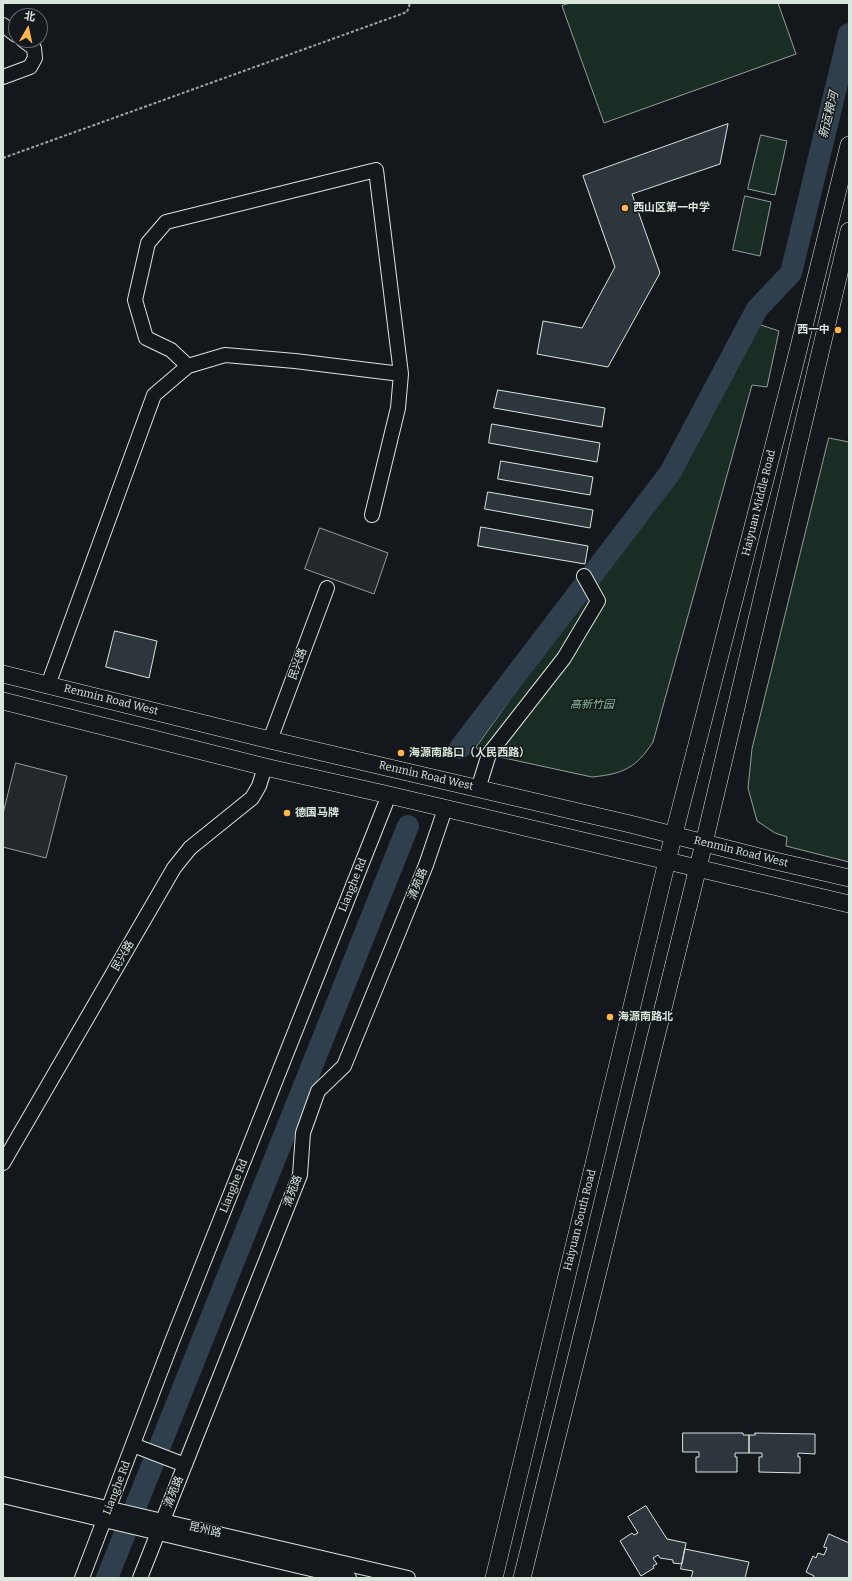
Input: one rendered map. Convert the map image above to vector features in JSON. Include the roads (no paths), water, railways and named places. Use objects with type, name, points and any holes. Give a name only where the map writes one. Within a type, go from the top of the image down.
[{"type":"main road","name":"Haiyuan Middle Road","points":[[667,861],[849,145]]},
{"type":"main road","points":[[522,1578],[698,869],[849,231]]},
{"type":"main road","name":"Renmin Road West","points":[[3,674],[270,740],[674,835],[849,878]]},
{"type":"main road","points":[[3,701],[265,767],[849,904]]},
{"type":"main road","name":"Haiyuan South Road","points":[[494,1578],[667,861]]},
{"type":"street","points":[[3,77],[30,67],[35,58],[34,48]]},
{"type":"street","points":[[188,366],[171,350],[146,338],[135,300],[148,243],[166,222],[376,170],[401,374],[398,408],[372,515]]},
{"type":"street","points":[[48,685],[154,395],[188,366],[225,355],[295,361],[401,374]]},
{"type":"street","points":[[478,789],[489,754],[564,658],[598,601],[584,576]]},
{"type":"street","name":"民兴路","points":[[270,740],[327,588]]},
{"type":"street","name":"民兴路","points":[[3,1163],[174,868],[190,848],[252,798],[259,786],[265,767]]},
{"type":"street","name":"Lianghe Rd","points":[[82,1578],[388,795]]},
{"type":"street","name":"清苑路","points":[[140,1578],[300,1176],[304,1133],[318,1091],[344,1066],[426,865],[445,809]]},
{"type":"street","points":[[133,1445],[185,1465]]},
{"type":"street","name":"昆州路","points":[[3,1484],[107,1514]]},
{"type":"street","name":"昆州路","points":[[3,1496],[107,1514],[408,1578]]},
{"type":"street","name":"昆州路","points":[[161,1526],[349,1578]]},
{"type":"waterway","name":"新运粮河","points":[[460,748],[670,473],[757,309],[791,273],[849,34]]},
{"type":"waterway","points":[[107,1578],[408,826]]},
{"type":"place","name":"西山区第一中学","points":[[625,208]]},
{"type":"place","name":"西一中","points":[[838,330]]},
{"type":"place","name":"海源南路口（人民西路）","points":[[401,753]]},
{"type":"place","name":"德国马牌","points":[[287,813]]},
{"type":"place","name":"海源南路北","points":[[610,1017]]},
{"type":"park label","name":"高新竹园","points":[[592,705]]}]
